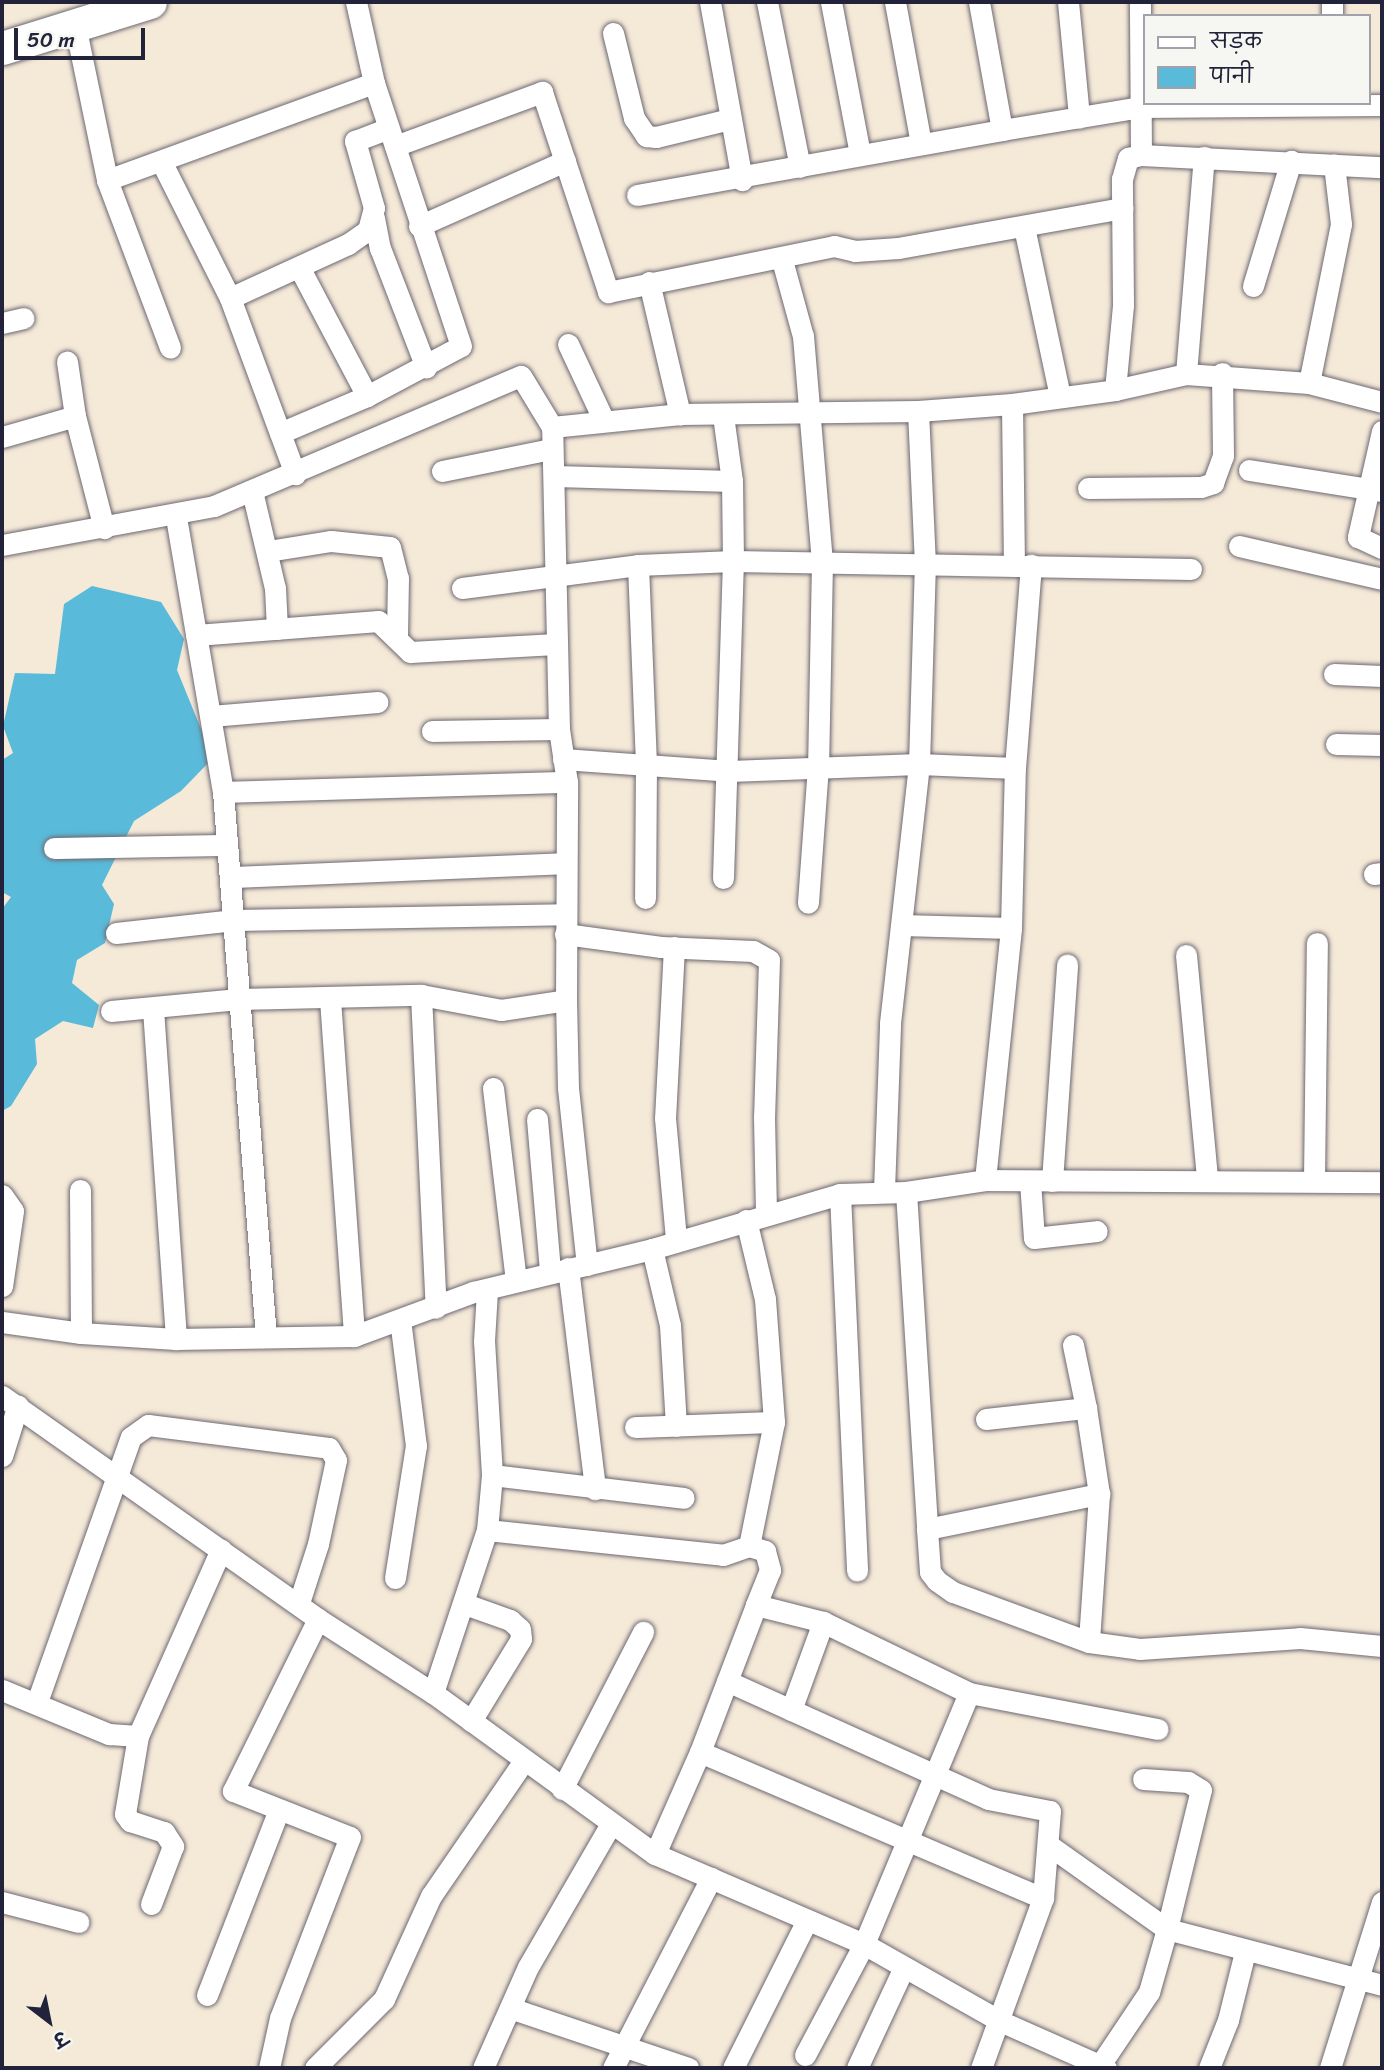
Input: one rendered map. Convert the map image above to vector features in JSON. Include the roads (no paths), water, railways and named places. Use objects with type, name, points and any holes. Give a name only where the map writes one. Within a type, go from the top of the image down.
[{"type":"main road","points":[[2,48],[150,2]]},
{"type":"street","points":[[280,433],[367,396],[426,367],[461,346],[419,226],[374,82],[356,2]]},
{"type":"street","points":[[710,2],[742,180]]},
{"type":"street","points":[[767,2],[800,167]]},
{"type":"street","points":[[831,2],[860,154]]},
{"type":"street","points":[[895,2],[921,144]]},
{"type":"street","points":[[979,2],[1002,130]]},
{"type":"street","points":[[1068,2],[1079,117]]},
{"type":"street","points":[[1140,2],[1141,155]]},
{"type":"street","points":[[75,25],[107,180],[170,348]]},
{"type":"street","points":[[613,33],[634,118],[646,136],[656,138],[730,119]]},
{"type":"street","points":[[107,180],[162,163],[374,82]]},
{"type":"street","points":[[426,367],[380,248],[355,141],[392,137],[542,92],[608,292],[649,282],[782,260],[834,247],[855,251],[898,248],[1122,208]]},
{"type":"street","points":[[637,195],[742,180],[860,154],[1142,107],[1238,105]]},
{"type":"street","points":[[1115,390],[1123,305],[1124,167],[1128,158],[1141,155],[1382,166]]},
{"type":"street","points":[[1186,374],[1204,157]]},
{"type":"street","points":[[419,226],[565,161]]},
{"type":"street","points":[[1253,286],[1291,161]]},
{"type":"street","points":[[162,163],[230,298],[295,474]]},
{"type":"street","points":[[1309,383],[1340,224],[1334,164]]},
{"type":"street","points":[[230,298],[348,244],[368,230],[374,218]]},
{"type":"street","points":[[1024,227],[1060,396]]},
{"type":"street","points":[[782,260],[803,336],[822,562],[817,766],[808,903]]},
{"type":"street","points":[[299,267],[367,396]]},
{"type":"street","points":[[649,282],[680,414]]},
{"type":"street","points":[[2,323],[23,318]]},
{"type":"street","points":[[568,344],[604,421]]},
{"type":"street","points":[[67,362],[75,416],[104,528]]},
{"type":"street","points":[[1088,488],[1201,487],[1213,483],[1223,456],[1222,373]]},
{"type":"street","points":[[552,427],[680,414],[723,415],[809,410],[918,411],[1012,404],[1115,390],[1186,374],[1222,373],[1309,383],[1382,402]]},
{"type":"street","points":[[2,545],[176,517],[295,474],[521,376],[552,427],[551,449],[555,476],[554,576],[559,729],[567,782],[564,863],[568,1268]]},
{"type":"street","points":[[985,1180],[1011,928],[1023,566],[1012,404]]},
{"type":"street","points":[[884,1189],[890,1023],[919,764],[926,565],[918,411]]},
{"type":"street","points":[[723,415],[732,481],[733,561],[729,771],[723,878]]},
{"type":"street","points":[[2,437],[75,416]]},
{"type":"street","points":[[1382,431],[1375,489],[1357,537],[1382,548]]},
{"type":"street","points":[[442,471],[551,449]]},
{"type":"street","points":[[1249,470],[1375,489]]},
{"type":"street","points":[[555,476],[732,481]]},
{"type":"street","points":[[253,491],[268,551],[277,629]]},
{"type":"street","points":[[176,517],[223,792],[225,845],[232,877],[238,999],[266,1337]]},
{"type":"street","points":[[268,551],[331,541],[390,547],[398,578],[397,636]]},
{"type":"street","points":[[1239,546],[1382,579]]},
{"type":"street","points":[[462,588],[638,565],[733,561],[1191,569]]},
{"type":"street","points":[[638,565],[646,764],[645,898]]},
{"type":"street","points":[[195,635],[378,621],[397,636],[410,652],[556,644]]},
{"type":"street","points":[[1334,674],[1382,676]]},
{"type":"street","points":[[211,716],[377,702]]},
{"type":"street","points":[[432,731],[559,729]]},
{"type":"street","points":[[1336,744],[1382,745]]},
{"type":"street","points":[[563,759],[729,771],[919,764],[1015,768]]},
{"type":"street","points":[[223,792],[567,782]]},
{"type":"street","points":[[54,848],[225,845]]},
{"type":"street","points":[[232,877],[564,863]]},
{"type":"street","points":[[117,933],[234,919],[565,924],[674,947],[753,951],[769,960],[764,1117],[766,1214]]},
{"type":"street","points":[[902,925],[1011,928]]},
{"type":"street","points":[[1314,1179],[1317,943]]},
{"type":"street","points":[[674,947],[665,1118],[676,1238]]},
{"type":"street","points":[[1186,955],[1208,1180]]},
{"type":"street","points":[[1052,1181],[1068,965]]},
{"type":"street","points":[[111,1011],[238,999],[421,995],[501,1010],[566,1000]]},
{"type":"street","points":[[421,995],[436,1308]]},
{"type":"street","points":[[330,999],[354,1336]]},
{"type":"street","points":[[153,1009],[176,1339]]},
{"type":"street","points":[[493,1088],[516,1281]]},
{"type":"street","points":[[537,1119],[568,1268],[595,1489]]},
{"type":"street","points":[[2,1322],[81,1333],[176,1339],[354,1336],[516,1281],[652,1249],[676,1238],[840,1194],[884,1189],[906,1192],[985,1180],[1314,1179],[1382,1182]]},
{"type":"street","points":[[1030,1181],[1034,1238],[1097,1231]]},
{"type":"street","points":[[80,1190],[81,1333]]},
{"type":"street","points":[[906,1192],[930,1572],[937,1581],[953,1592],[1089,1642],[1140,1649],[1300,1638],[1382,1646]]},
{"type":"street","points":[[840,1194],[856,1571]]},
{"type":"street","points":[[2,1195],[13,1210],[2,1286]]},
{"type":"street","points":[[746,1220],[765,1299],[774,1422],[749,1546]]},
{"type":"street","points":[[652,1249],[670,1325],[676,1426]]},
{"type":"street","points":[[433,1693],[465,1604],[487,1530],[492,1475],[484,1341],[487,1290]]},
{"type":"street","points":[[395,1578],[416,1446],[400,1320]]},
{"type":"street","points":[[1073,1345],[1099,1494],[1089,1642]]},
{"type":"street","points":[[2,1456],[10,1401],[117,1482],[299,1603],[318,1619],[433,1693],[523,1762],[655,1854],[864,1944],[1000,2021],[1101,2067],[1149,1992],[1201,1790],[1188,1782],[1143,1779]]},
{"type":"street","points":[[986,1419],[1086,1408]]},
{"type":"street","points":[[635,1427],[774,1422]]},
{"type":"street","points":[[37,1702],[131,1437],[148,1425],[329,1448],[337,1460],[318,1544],[299,1603]]},
{"type":"street","points":[[492,1475],[684,1498]]},
{"type":"street","points":[[927,1529],[1099,1494]]},
{"type":"street","points":[[487,1530],[723,1555],[749,1546],[765,1551],[770,1570],[700,1752],[655,1854]]},
{"type":"street","points":[[151,1904],[173,1846],[164,1832],[130,1821],[125,1814],[138,1736],[221,1550]]},
{"type":"street","points":[[465,1604],[510,1620],[520,1629],[521,1639],[471,1721]]},
{"type":"street","points":[[756,1605],[823,1622],[969,1693],[1158,1729]]},
{"type":"street","points":[[269,2068],[280,2018],[350,1837],[233,1791],[318,1619]]},
{"type":"street","points":[[791,1710],[823,1622]]},
{"type":"street","points":[[562,1789],[643,1632]]},
{"type":"street","points":[[727,1681],[988,1799],[1050,1811],[1050,1846],[1043,1898],[981,2068]]},
{"type":"street","points":[[2,1690],[37,1702],[109,1734],[138,1736]]},
{"type":"street","points":[[805,2055],[864,1944],[969,1693]]},
{"type":"street","points":[[700,1752],[1043,1898]]},
{"type":"street","points":[[315,2068],[384,1999],[430,1896],[523,1762]]},
{"type":"street","points":[[206,1995],[279,1809]]},
{"type":"street","points":[[483,2068],[528,1967],[611,1824]]},
{"type":"street","points":[[1050,1846],[1167,1929],[1245,1952],[1359,1977],[1382,1985]]},
{"type":"street","points":[[613,2068],[711,1878]]},
{"type":"street","points":[[2,1902],[78,1922]]},
{"type":"street","points":[[1330,2068],[1382,1902]]},
{"type":"street","points":[[733,2068],[807,1920]]},
{"type":"street","points":[[1209,2068],[1228,2020],[1245,1952]]},
{"type":"street","points":[[857,2068],[904,1967]]},
{"type":"street","points":[[510,2008],[688,2068]]},
{"type":"water","points":[[92,586],[161,602],[184,639],[177,670],[213,758],[181,791],[134,821],[102,885],[114,904],[105,943],[77,960],[72,983],[99,1005],[93,1028],[63,1021],[35,1039],[37,1064],[11,1106],[2,1111],[2,909],[11,897],[2,892],[2,760],[13,753],[3,726],[15,673],[55,674],[64,604]]}]
